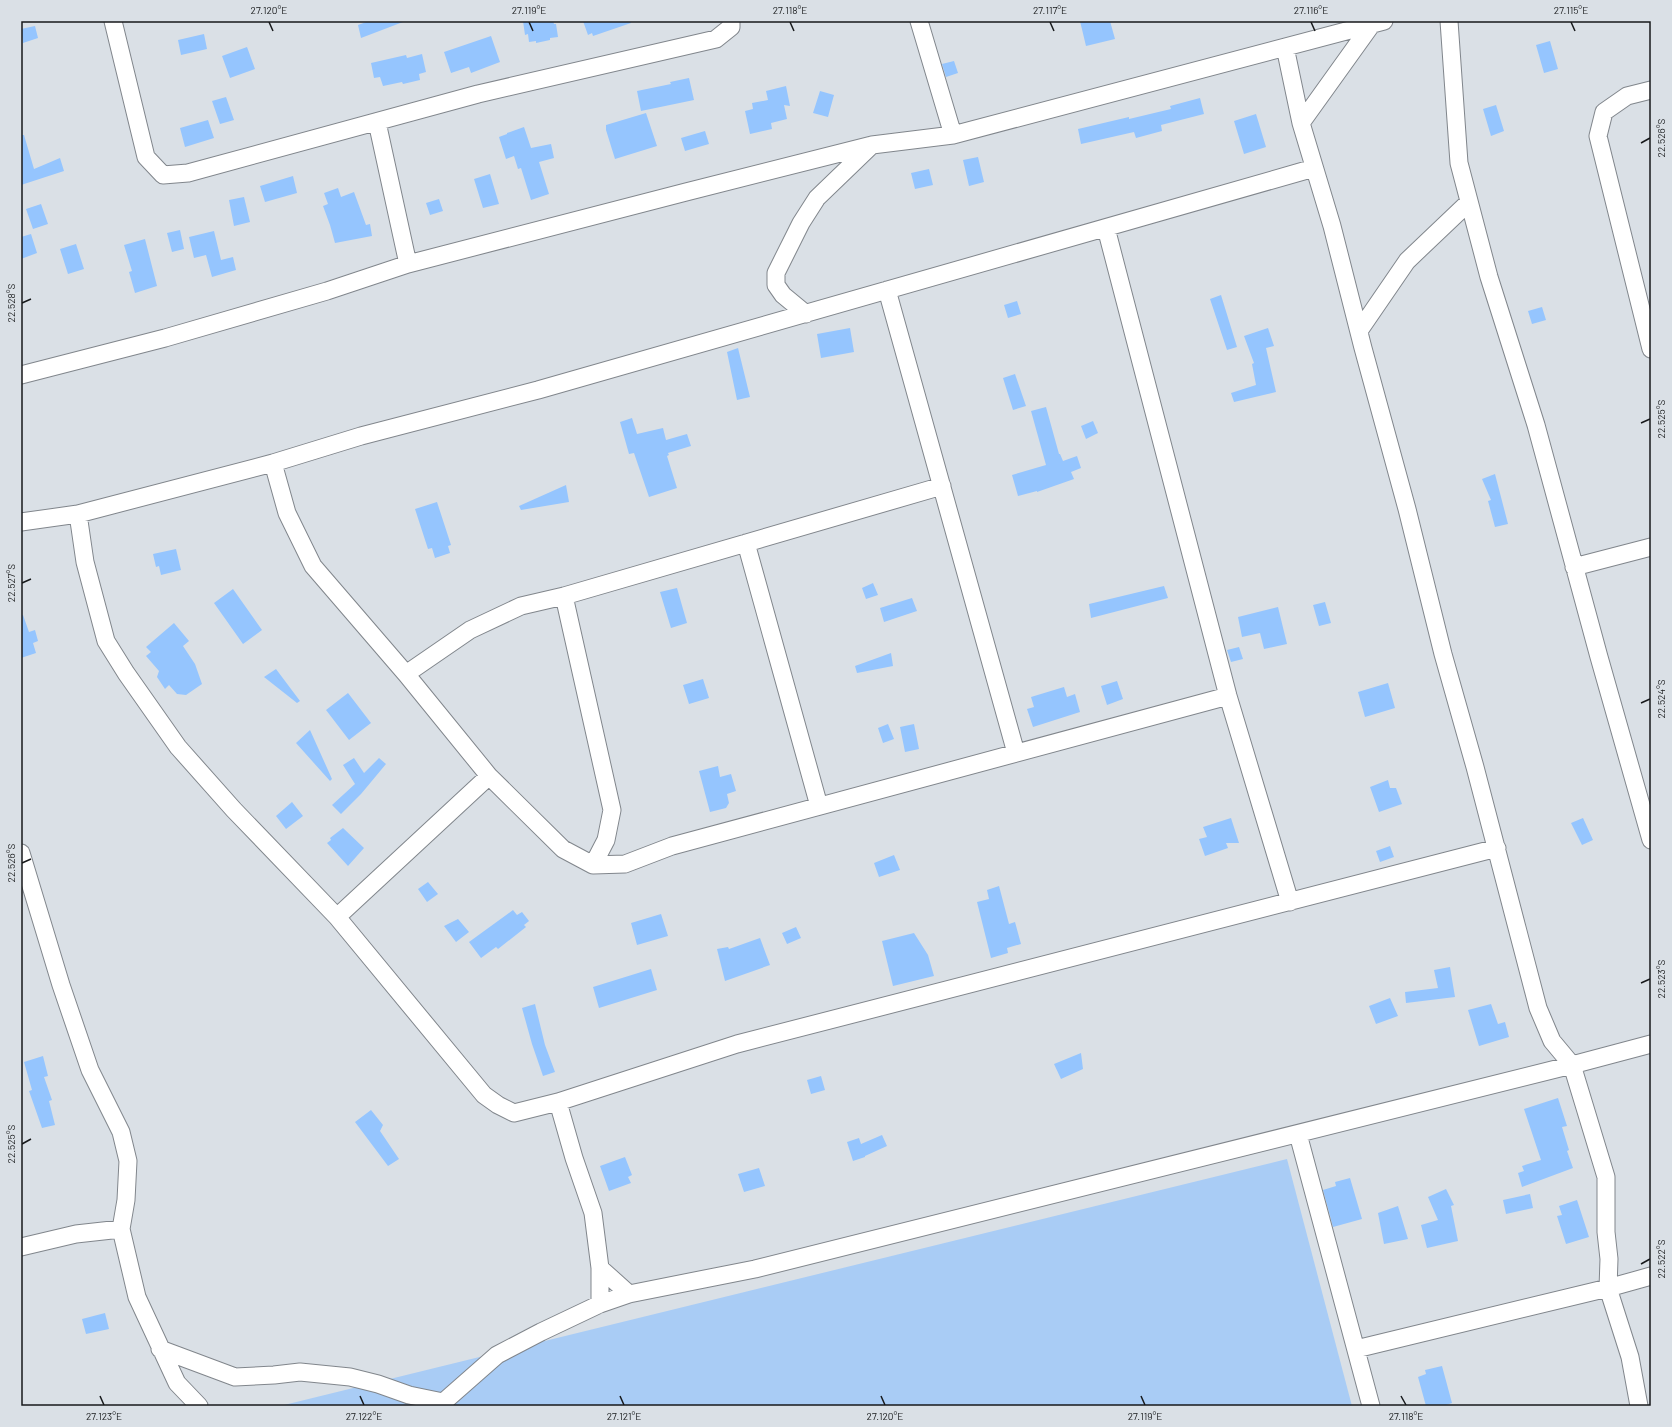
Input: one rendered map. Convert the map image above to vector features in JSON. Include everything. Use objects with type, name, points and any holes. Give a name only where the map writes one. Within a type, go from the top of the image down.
[{"type":"street","points":[[113,21],[146,156],[163,175],[188,173],[478,94],[716,39],[731,27],[731,21]]},
{"type":"street","points":[[919,21],[953,135]]},
{"type":"street","points":[[1449,21],[1459,163],[1489,277],[1536,425],[1574,568],[1651,840]]},
{"type":"street","points":[[21,375],[165,338],[328,291],[408,264],[872,145],[953,135],[1378,22]]},
{"type":"street","points":[[1301,123],[1378,22]]},
{"type":"street","points":[[1285,47],[1301,123],[1332,226],[1407,509],[1443,654],[1538,1008],[1552,1041],[1572,1065],[1606,1178],[1606,1232],[1609,1260],[1608,1288],[1630,1358],[1639,1406]]},
{"type":"street","points":[[1651,90],[1627,96],[1604,112],[1598,136],[1651,349]]},
{"type":"street","points":[[377,122],[408,264]]},
{"type":"street","points":[[806,314],[783,295],[776,284],[776,273],[801,223],[818,198],[872,145]]},
{"type":"street","points":[[21,522],[78,514],[273,464],[361,436],[538,390],[1314,168]]},
{"type":"street","points":[[1359,332],[1407,261],[1469,202]]},
{"type":"street","points":[[1106,228],[1228,696],[1290,902]]},
{"type":"street","points":[[887,290],[1016,753]]},
{"type":"street","points":[[273,464],[287,513],[313,566],[406,674],[489,776],[563,849],[593,865],[625,864],[672,846],[1228,696]]},
{"type":"street","points":[[406,674],[470,630],[521,606],[564,596],[942,486]]},
{"type":"street","points":[[78,514],[85,562],[106,641],[173,741],[234,810],[337,917],[484,1095],[498,1105],[514,1113],[558,1102],[737,1044],[1496,848]]},
{"type":"street","points":[[746,543],[819,806]]},
{"type":"street","points":[[1574,568],[1651,547]]},
{"type":"street","points":[[564,596],[612,810],[606,840],[593,865]]},
{"type":"street","points":[[337,917],[489,776]]},
{"type":"street","points":[[21,853],[61,985],[90,1070],[121,1132],[128,1161],[126,1200],[121,1229],[136,1297],[177,1383],[199,1406]]},
{"type":"street","points":[[160,1349],[235,1377],[300,1372],[350,1377],[378,1384],[441,1404],[497,1355],[600,1304],[629,1294],[755,1270],[1651,1044]]},
{"type":"street","points":[[558,1102],[574,1158],[593,1213],[600,1268],[600,1304]]},
{"type":"street","points":[[1298,1134],[1371,1406]]},
{"type":"street","points":[[21,1247],[76,1234],[121,1229]]},
{"type":"street","points":[[600,1268],[629,1294]]},
{"type":"street","points":[[1356,1349],[1608,1288],[1651,1276]]},
{"type":"shaded area","points":[[1287,1159],[1352,1406],[280,1406]]},
{"type":"building","points":[[369,21],[403,22],[361,38],[358,25]]},
{"type":"building","points":[[523,21],[553,21],[554,24],[556,24],[558,37],[536,43],[536,41],[529,42],[528,34],[525,35]]},
{"type":"building","points":[[583,21],[630,21],[631,23],[593,36],[592,33],[588,35]]},
{"type":"building","points":[[1080,21],[1110,21],[1115,39],[1086,46]]},
{"type":"building","points":[[35,26],[38,38],[23,43],[21,29]]},
{"type":"building","points":[[204,34],[207,49],[181,55],[178,40]]},
{"type":"building","points":[[491,36],[500,62],[471,73],[469,67],[451,73],[444,52]]},
{"type":"building","points":[[1550,41],[1558,69],[1544,73],[1536,45]]},
{"type":"building","points":[[247,47],[255,69],[230,78],[222,56]]},
{"type":"building","points":[[422,54],[426,72],[419,74],[420,80],[403,84],[402,82],[383,86],[380,77],[374,78],[371,63],[406,55],[407,58]]},
{"type":"building","points":[[954,61],[958,73],[946,77],[942,64]]},
{"type":"building","points":[[689,78],[694,100],[641,111],[637,91],[671,84],[670,82]]},
{"type":"building","points":[[786,86],[790,106],[784,105],[787,119],[771,123],[772,129],[750,134],[745,111],[753,109],[752,103],[768,100],[766,91]]},
{"type":"building","points":[[820,91],[834,95],[828,117],[813,113]]},
{"type":"building","points":[[226,97],[234,120],[220,124],[212,101]]},
{"type":"building","points":[[1200,98],[1204,114],[1161,125],[1162,131],[1136,138],[1134,132],[1081,144],[1078,129],[1171,109],[1170,106]]},
{"type":"building","points":[[1496,105],[1504,131],[1491,136],[1483,109]]},
{"type":"building","points":[[646,113],[657,146],[615,159],[606,130],[606,125]]},
{"type":"building","points":[[1256,114],[1266,147],[1244,154],[1234,121]]},
{"type":"building","points":[[208,120],[214,138],[185,147],[180,128]]},
{"type":"building","points":[[524,127],[531,148],[551,144],[554,158],[539,162],[549,194],[531,200],[521,168],[518,169],[514,156],[506,159],[499,137]]},
{"type":"building","points":[[705,131],[709,144],[685,151],[681,138]]},
{"type":"building","points":[[21,135],[24,135],[34,169],[60,158],[64,171],[21,185]]},
{"type":"building","points":[[978,157],[984,182],[969,186],[963,160]]},
{"type":"building","points":[[929,169],[933,185],[915,189],[911,173]]},
{"type":"building","points":[[490,174],[499,204],[483,208],[474,179]]},
{"type":"building","points":[[293,176],[297,193],[265,202],[260,186]]},
{"type":"building","points":[[338,188],[341,197],[354,192],[366,225],[370,224],[372,236],[335,243],[323,206],[328,204],[324,193]]},
{"type":"building","points":[[244,197],[250,222],[234,226],[229,200]]},
{"type":"building","points":[[439,199],[443,211],[430,215],[426,203]]},
{"type":"building","points":[[41,204],[48,224],[33,229],[26,209]]},
{"type":"building","points":[[180,230],[184,249],[172,252],[167,233]]},
{"type":"building","points":[[214,231],[221,260],[233,257],[236,270],[212,277],[206,255],[194,258],[189,237]]},
{"type":"building","points":[[31,234],[37,253],[21,259],[21,237]]},
{"type":"building","points":[[145,239],[157,286],[135,293],[129,272],[132,271],[124,245]]},
{"type":"building","points":[[76,244],[84,269],[68,274],[60,249]]},
{"type":"building","points":[[1221,295],[1237,347],[1227,350],[1210,299]]},
{"type":"building","points":[[1017,301],[1021,314],[1008,318],[1004,305]]},
{"type":"building","points":[[1542,307],[1546,320],[1532,324],[1528,311]]},
{"type":"building","points":[[850,328],[854,352],[821,358],[817,334]]},
{"type":"building","points":[[1268,328],[1274,346],[1266,348],[1276,392],[1234,402],[1231,393],[1256,385],[1252,364],[1254,363],[1244,336]]},
{"type":"building","points":[[738,348],[750,397],[737,400],[727,352]]},
{"type":"building","points":[[1015,374],[1026,406],[1013,410],[1003,378]]},
{"type":"building","points":[[1046,407],[1059,454],[1063,461],[1077,456],[1081,468],[1071,472],[1074,479],[1037,492],[1018,496],[1012,475],[1046,465],[1031,411]]},
{"type":"building","points":[[632,418],[637,434],[663,428],[666,440],[687,434],[691,446],[668,453],[669,455],[667,456],[677,488],[649,497],[634,453],[629,454],[620,422]]},
{"type":"building","points":[[1093,421],[1098,433],[1086,439],[1081,426]]},
{"type":"building","points":[[1495,474],[1508,524],[1495,527],[1488,501],[1491,500],[1482,479]]},
{"type":"building","points":[[566,485],[569,502],[521,510],[519,506]]},
{"type":"building","points":[[437,502],[451,545],[448,546],[450,553],[435,558],[432,548],[428,549],[415,509]]},
{"type":"building","points":[[176,549],[181,570],[161,575],[159,566],[156,567],[153,554]]},
{"type":"building","points":[[873,583],[878,595],[866,599],[862,588]]},
{"type":"building","points":[[1164,586],[1168,598],[1091,618],[1089,604]]},
{"type":"building","points":[[677,588],[687,623],[671,628],[660,592]]},
{"type":"building","points":[[233,589],[262,630],[243,644],[214,603]]},
{"type":"building","points":[[912,598],[917,611],[884,622],[880,608]]},
{"type":"building","points":[[1325,602],[1331,623],[1319,626],[1313,605]]},
{"type":"building","points":[[1278,607],[1287,644],[1264,649],[1260,633],[1242,637],[1238,617]]},
{"type":"building","points":[[23,615],[29,632],[35,630],[38,641],[33,643],[36,653],[21,658],[21,616]]},
{"type":"building","points":[[174,623],[189,641],[183,646],[195,664],[202,684],[186,695],[177,694],[169,685],[165,689],[157,677],[159,671],[146,656],[151,652],[146,647]]},
{"type":"building","points":[[1239,647],[1243,659],[1231,662],[1227,650]]},
{"type":"building","points":[[891,653],[893,666],[857,673],[855,666]]},
{"type":"building","points":[[276,669],[300,701],[297,703],[264,677]]},
{"type":"building","points":[[703,679],[709,698],[689,704],[683,685]]},
{"type":"building","points":[[1117,681],[1123,699],[1107,705],[1101,686]]},
{"type":"building","points":[[1388,683],[1395,708],[1365,717],[1358,692]]},
{"type":"building","points":[[1064,687],[1067,697],[1075,694],[1080,712],[1033,727],[1027,709],[1034,707],[1031,697]]},
{"type":"building","points":[[348,693],[371,723],[349,740],[326,710]]},
{"type":"building","points":[[888,724],[894,739],[883,743],[878,728]]},
{"type":"building","points":[[914,724],[919,749],[905,752],[900,727]]},
{"type":"building","points":[[310,730],[332,779],[330,781],[296,743]]},
{"type":"building","points":[[354,758],[364,773],[379,758],[386,764],[361,794],[341,814],[332,805],[355,784],[343,765]]},
{"type":"building","points":[[718,766],[720,777],[731,774],[736,791],[727,794],[729,803],[726,808],[710,812],[699,771]]},
{"type":"building","points":[[1388,780],[1390,788],[1396,788],[1402,804],[1379,812],[1370,787]]},
{"type":"building","points":[[292,802],[303,816],[286,829],[276,816]]},
{"type":"building","points":[[1231,818],[1239,843],[1226,843],[1228,848],[1205,856],[1199,839],[1207,837],[1203,827]]},
{"type":"building","points":[[1583,818],[1593,840],[1582,845],[1571,823]]},
{"type":"building","points":[[343,828],[364,848],[348,866],[327,843],[331,840],[330,838]]},
{"type":"building","points":[[1390,846],[1394,857],[1380,862],[1376,851]]},
{"type":"building","points":[[894,855],[900,870],[879,877],[874,863]]},
{"type":"building","points":[[428,882],[438,894],[427,902],[418,889]]},
{"type":"building","points":[[999,886],[1009,924],[1015,922],[1021,944],[1007,948],[1008,953],[991,958],[977,902],[989,899],[987,890]]},
{"type":"building","points":[[513,910],[517,915],[522,912],[529,921],[524,925],[526,927],[498,949],[496,947],[481,958],[469,942]]},
{"type":"building","points":[[661,914],[668,936],[637,945],[631,923]]},
{"type":"building","points":[[458,919],[469,932],[456,942],[444,926]]},
{"type":"building","points":[[796,927],[801,938],[787,944],[782,933]]},
{"type":"building","points":[[914,933],[928,955],[934,976],[893,986],[882,941]]},
{"type":"building","points":[[760,938],[770,965],[725,981],[717,949],[728,947],[729,949]]},
{"type":"building","points":[[1450,967],[1455,997],[1406,1003],[1405,992],[1438,988],[1434,970]]},
{"type":"building","points":[[651,969],[657,990],[599,1008],[593,987]]},
{"type":"building","points":[[1390,998],[1398,1016],[1376,1024],[1369,1006]]},
{"type":"building","points":[[535,1004],[545,1045],[555,1072],[543,1076],[522,1008]]},
{"type":"building","points":[[1491,1004],[1498,1024],[1505,1022],[1509,1037],[1479,1046],[1468,1010]]},
{"type":"building","points":[[1081,1053],[1083,1069],[1061,1079],[1054,1064]]},
{"type":"building","points":[[43,1056],[48,1076],[44,1077],[52,1100],[49,1101],[55,1125],[42,1128],[29,1091],[32,1090],[24,1062]]},
{"type":"building","points":[[821,1076],[825,1090],[811,1094],[807,1080]]},
{"type":"building","points":[[1558,1098],[1567,1126],[1562,1127],[1569,1150],[1567,1151],[1573,1168],[1522,1187],[1518,1173],[1524,1171],[1522,1166],[1541,1160],[1524,1109]]},
{"type":"building","points":[[371,1110],[383,1125],[380,1131],[399,1159],[388,1166],[355,1122]]},
{"type":"building","points":[[882,1135],[887,1146],[853,1161],[847,1142],[859,1138],[861,1144]]},
{"type":"building","points":[[625,1157],[632,1175],[628,1177],[631,1183],[609,1191],[600,1166]]},
{"type":"building","points":[[759,1168],[765,1186],[744,1192],[738,1174]]},
{"type":"building","points":[[1350,1178],[1362,1219],[1333,1227],[1323,1190],[1336,1186],[1335,1182]]},
{"type":"building","points":[[1446,1189],[1454,1205],[1451,1206],[1458,1241],[1427,1248],[1421,1225],[1438,1220],[1428,1197]]},
{"type":"building","points":[[1530,1194],[1533,1208],[1506,1214],[1503,1200]]},
{"type":"building","points":[[1577,1200],[1589,1237],[1566,1244],[1557,1216],[1562,1215],[1559,1206]]},
{"type":"building","points":[[1398,1206],[1408,1239],[1384,1244],[1378,1213]]},
{"type":"building","points":[[105,1313],[109,1329],[86,1334],[82,1319]]},
{"type":"building","points":[[1442,1366],[1452,1403],[1443,1406],[1426,1406],[1418,1377],[1426,1374],[1425,1370]]}]
